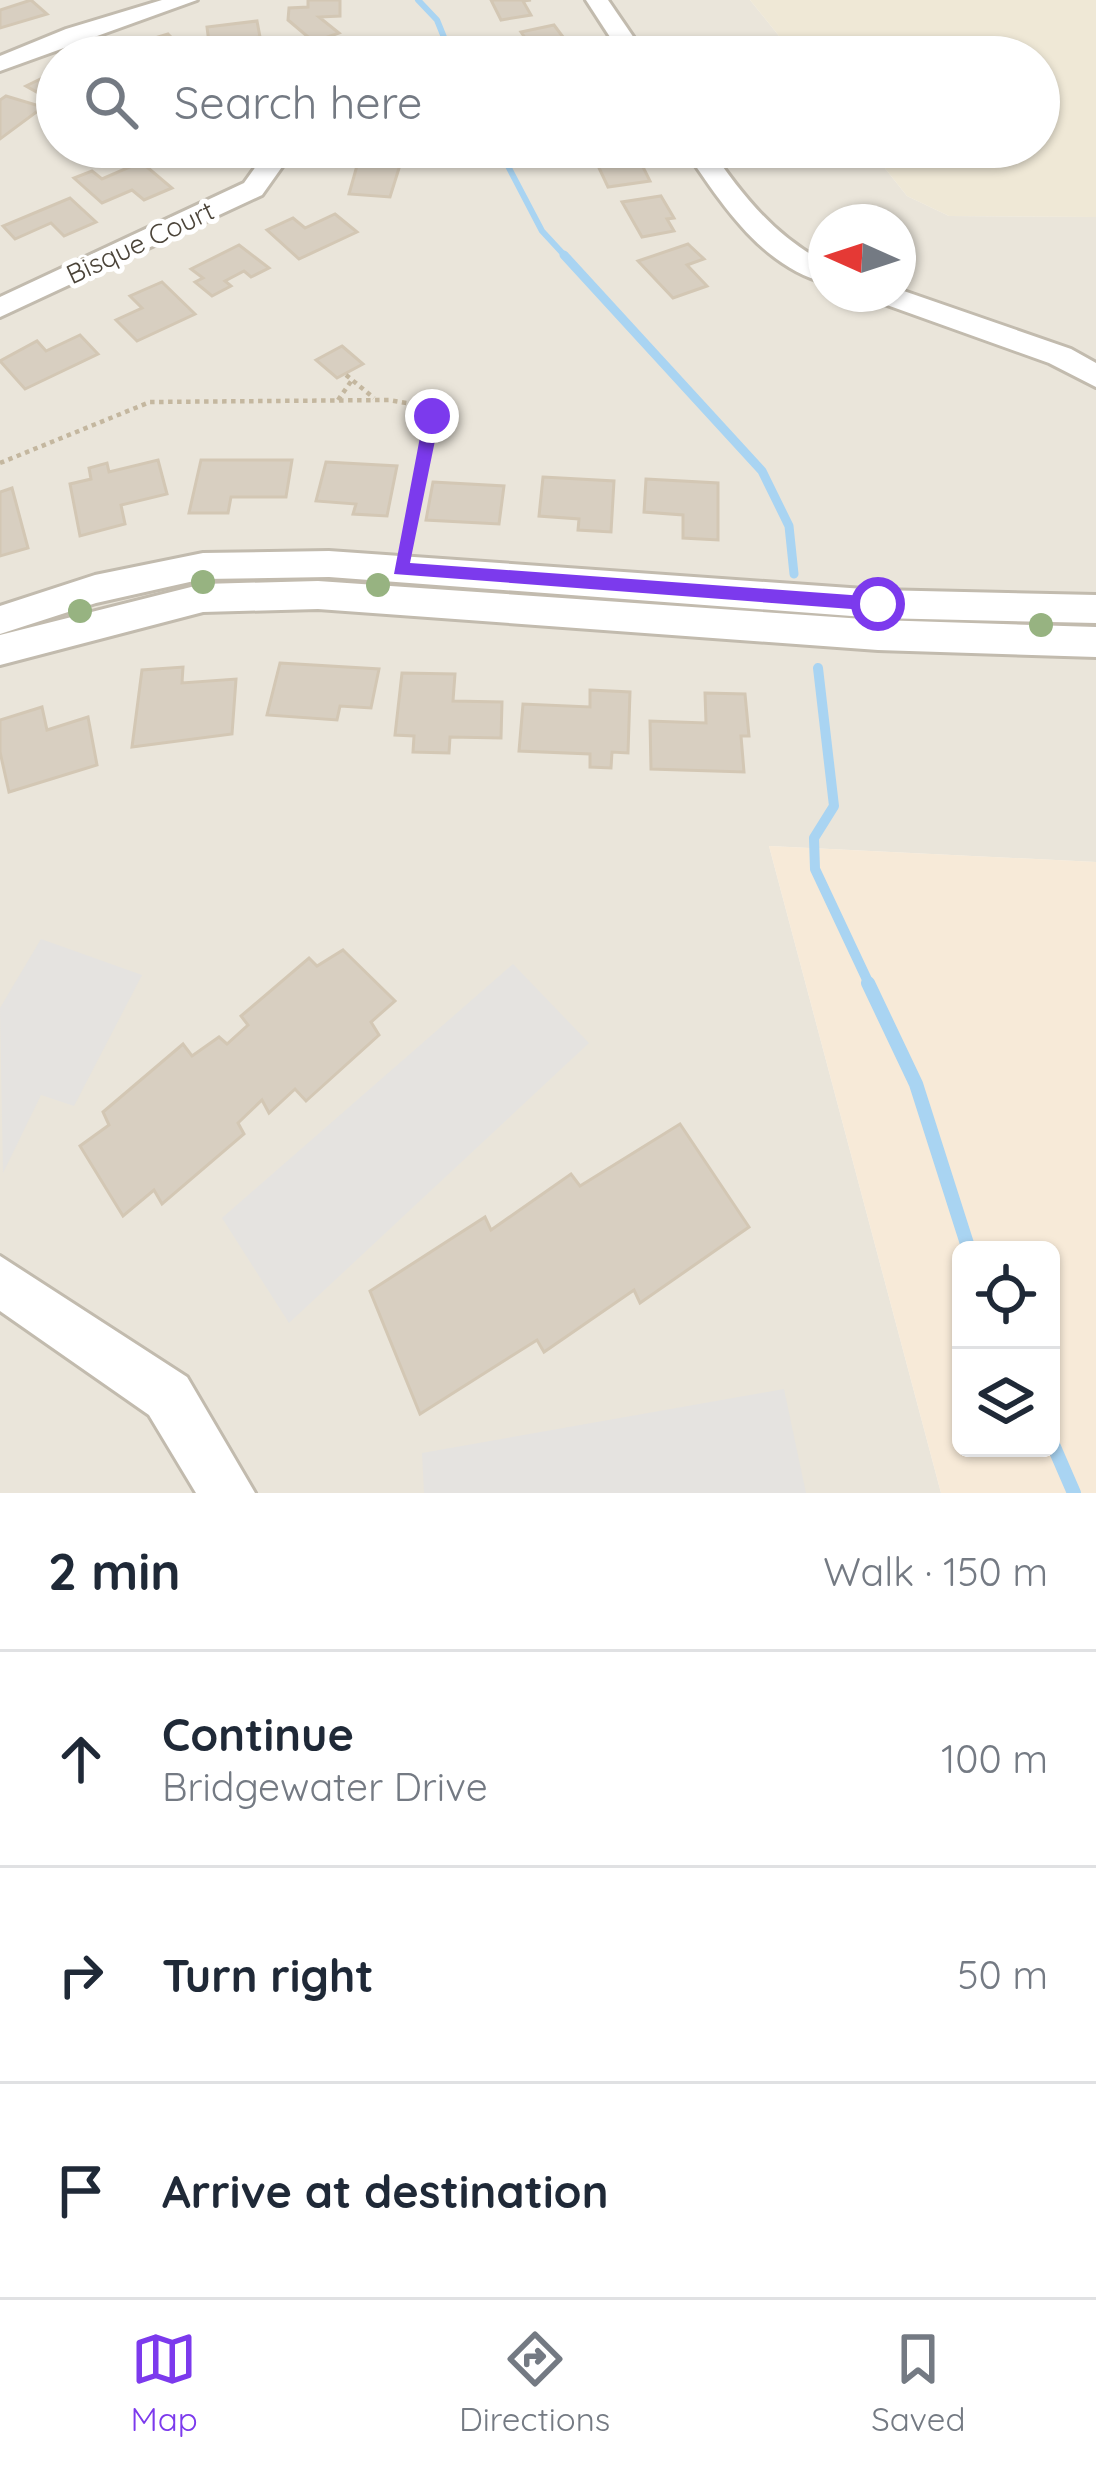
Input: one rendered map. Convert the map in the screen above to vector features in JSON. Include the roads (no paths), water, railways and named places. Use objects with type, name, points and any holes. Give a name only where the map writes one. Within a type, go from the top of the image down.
[{"type":"street","points":[[69,36],[186,0]]},
{"type":"street","points":[[597,0],[621,36]]},
{"type":"street","points":[[0,64],[36,49]]},
{"type":"street","name":"Bisque Court","points":[[0,308],[253,189],[268,168]]},
{"type":"street","points":[[710,168],[743,217],[775,247],[808,264]]},
{"type":"street","points":[[916,306],[1060,356],[1096,376]]},
{"type":"street","points":[[0,620],[95,590],[203,566],[328,564],[878,604],[1096,609]]},
{"type":"street","points":[[0,650],[203,598],[318,595],[878,635],[1096,642]]},
{"type":"street","points":[[0,1281],[168,1396],[227,1493]]},
{"type":"waterway","points":[[418,0],[437,20],[443,36]]},
{"type":"waterway","points":[[509,168],[542,231],[567,258]]},
{"type":"waterway","points":[[564,255],[762,471],[789,526],[794,574]]},
{"type":"waterway","points":[[818,668],[834,806],[814,838],[815,869],[870,986]]},
{"type":"waterway","points":[[868,983],[916,1084],[966,1241]]},
{"type":"waterway","points":[[1058,1457],[1074,1493]]}]
